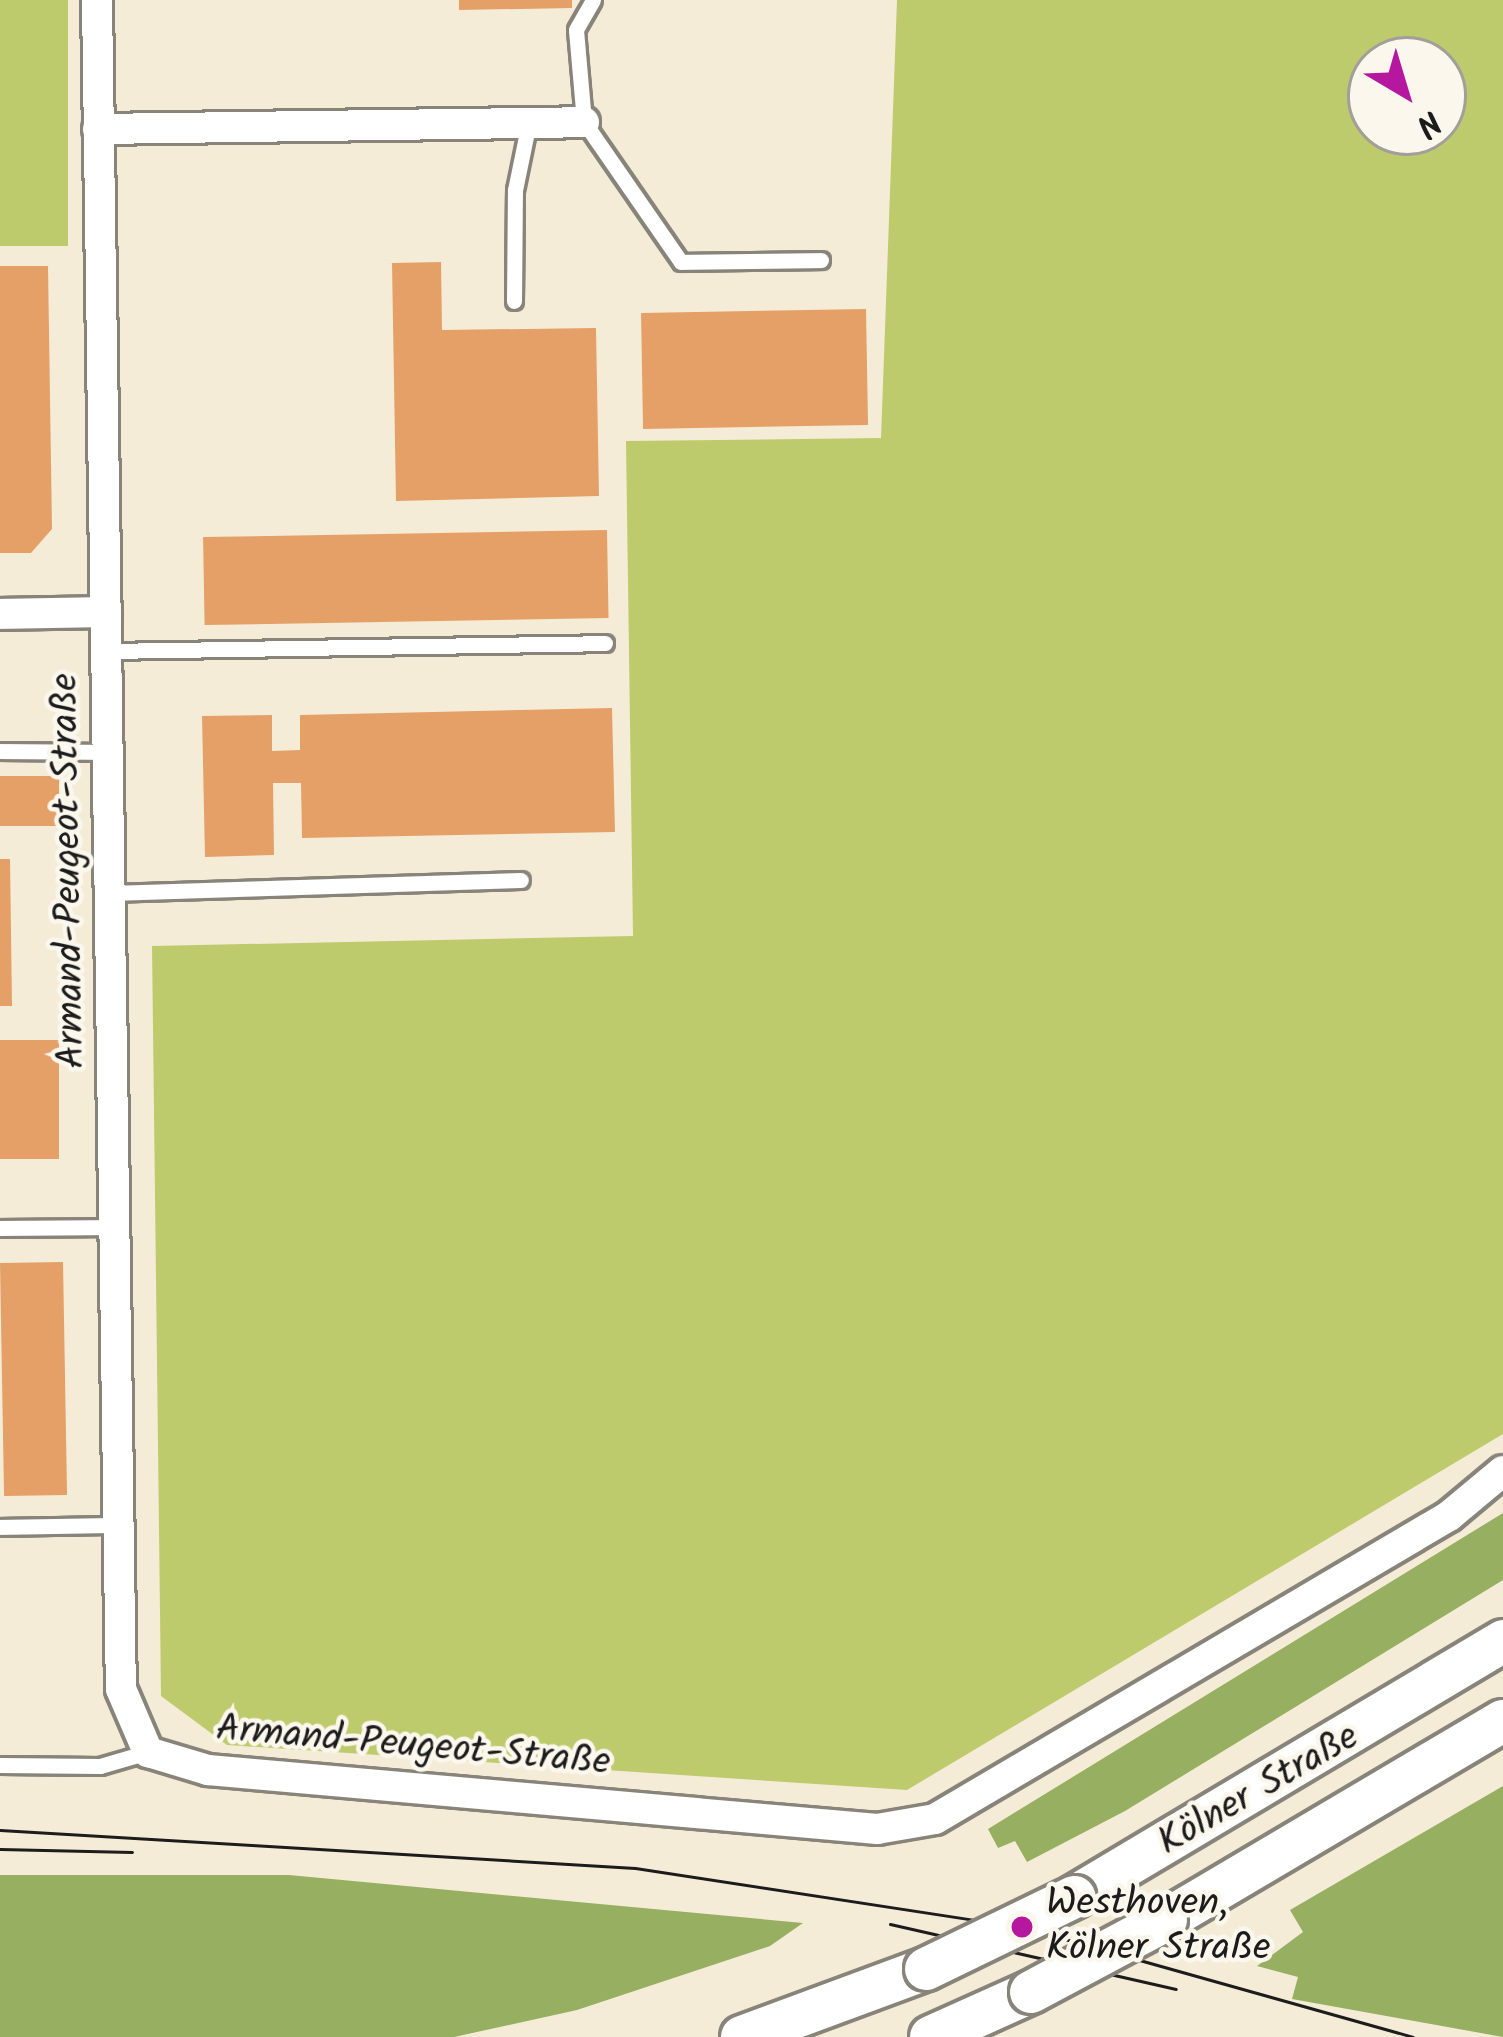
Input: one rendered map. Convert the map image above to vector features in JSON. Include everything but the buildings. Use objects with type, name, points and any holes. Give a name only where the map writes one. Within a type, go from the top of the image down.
[{"type":"main road","name":"Kölner Straße","points":[[742,2037],[926,1970],[1074,1897],[1503,1641]]},
{"type":"main road","name":"Kölner Straße","points":[[931,2037],[1031,1992],[1166,1920],[1503,1720]]},
{"type":"street","name":"Armand-Peugeot-Straße","points":[[97,0],[121,1689],[148,1752],[208,1770],[877,1829],[935,1819],[1449,1516],[1503,1471]]},
{"type":"street","points":[[98,129],[584,122]]},
{"type":"street","points":[[0,614],[106,612]]},
{"type":"lane","points":[[593,0],[576,31],[584,122],[681,262],[821,260]]},
{"type":"lane","points":[[514,301],[514,190],[529,122]]},
{"type":"lane","points":[[106,651],[605,643]]},
{"type":"lane","points":[[0,751],[108,752]]},
{"type":"lane","points":[[110,893],[521,880]]},
{"type":"lane","points":[[0,1228],[114,1227]]},
{"type":"lane","points":[[0,1527],[118,1525]]},
{"type":"lane","points":[[0,1765],[100,1766],[148,1752]]},
{"type":"green space","points":[[0,0],[68,0],[68,246],[0,246]]},
{"type":"green space","points":[[897,0],[1503,0],[1503,1434],[907,1790],[227,1745],[161,1696],[152,946],[633,936],[626,441],[881,438]]},
{"type":"green space","points":[[1503,1513],[1503,1580],[1125,1811],[1027,1862],[1015,1841],[998,1848],[988,1829]]},
{"type":"green space","points":[[1503,1786],[1503,2037],[1292,1999],[1298,1977],[1257,1966],[1303,1932],[1290,1910]]},
{"type":"green space","points":[[0,1875],[289,1875],[803,1923],[770,1946],[577,2010],[454,2037],[0,2037]]},
{"type":"tram line","points":[[0,1830],[635,1868],[1022,1927],[1413,2037]]},
{"type":"tram line","points":[[0,1849],[132,1852]]},
{"type":"tram line","points":[[890,1924],[1176,1989]]},
{"type":"place","name":"Westhoven, Kölner Straße","points":[[1022,1927]]}]
